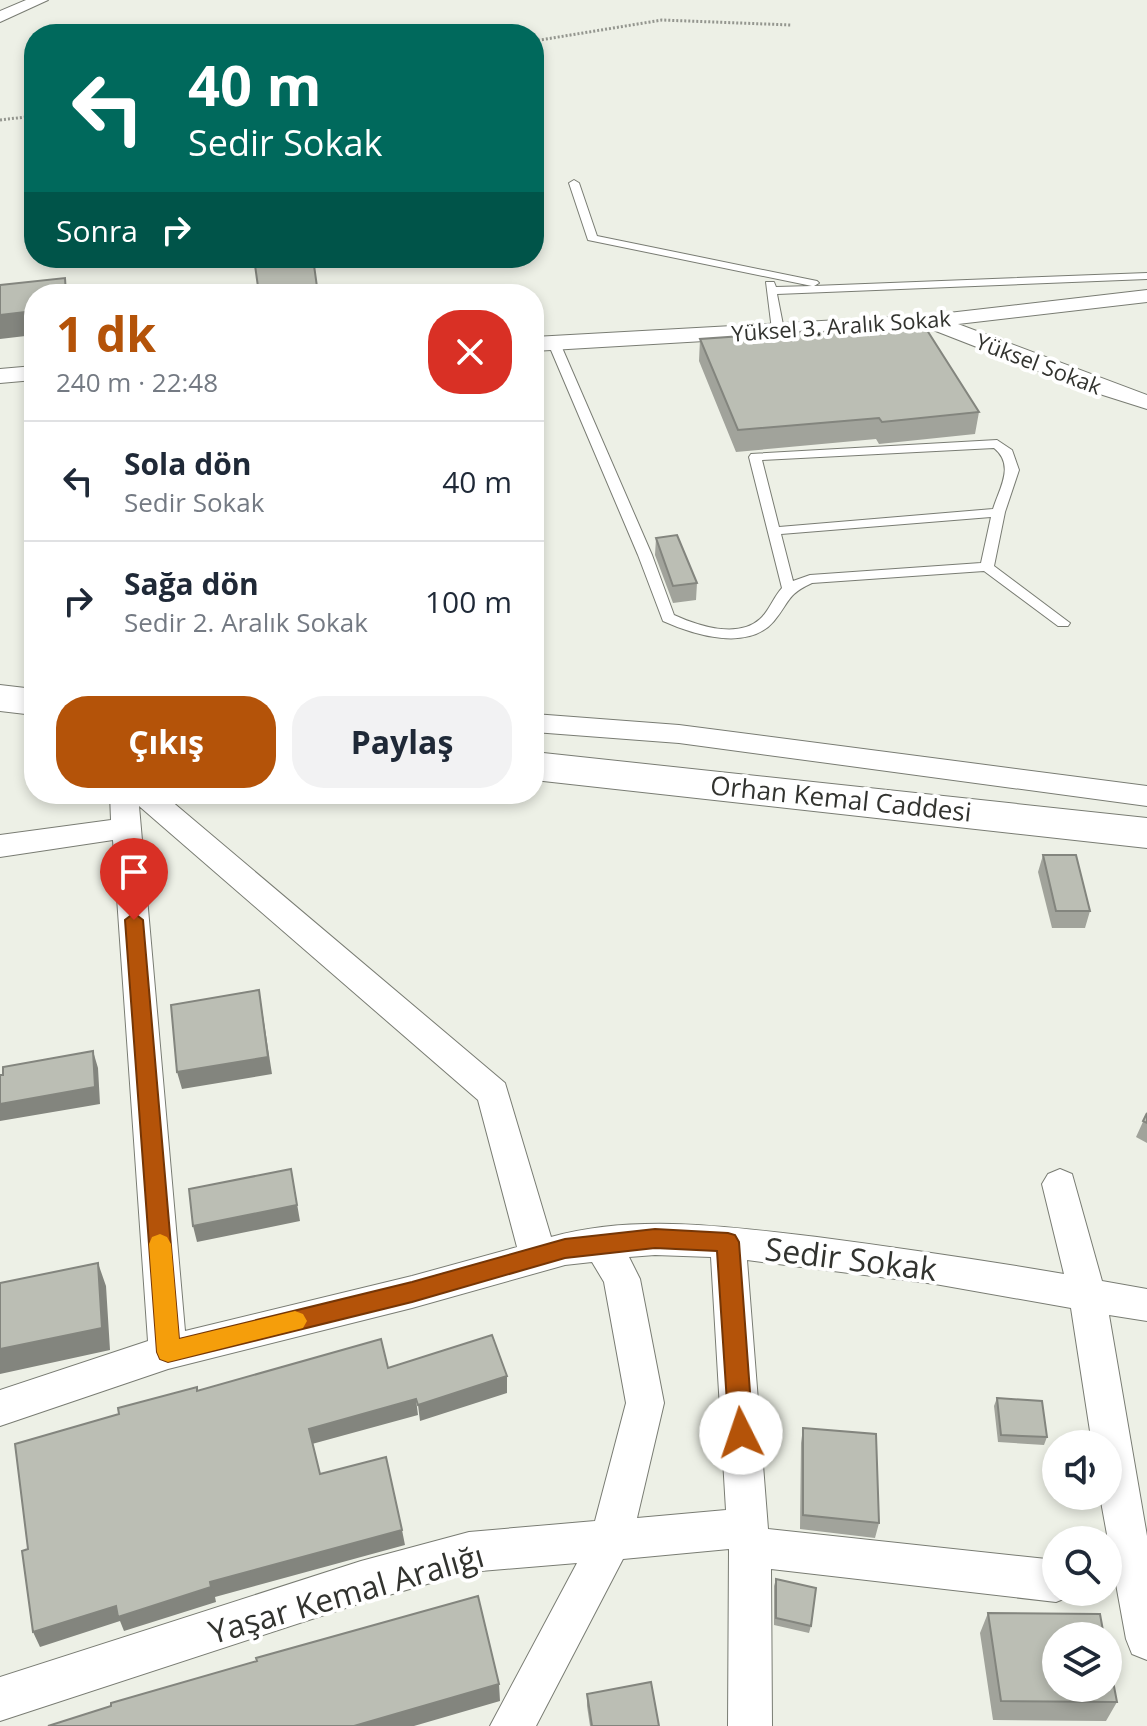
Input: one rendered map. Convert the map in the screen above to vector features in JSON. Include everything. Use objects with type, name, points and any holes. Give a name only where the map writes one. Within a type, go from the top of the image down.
[{"type":"street","points":[[0,17],[40,0]]},
{"type":"street","name":"Yüksel 3. Aralık Sokak","points":[[544,343],[931,321],[1147,296]]},
{"type":"street","name":"Yüksel Sokak","points":[[931,321],[1147,402]]},
{"type":"street","points":[[0,376],[24,374]]},
{"type":"street","points":[[0,698],[24,701]]},
{"type":"street","points":[[544,724],[679,734],[1147,796]]},
{"type":"street","name":"Orhan Kemal Caddesi","points":[[544,767],[1147,833]]},
{"type":"street","points":[[125,804],[168,1352]]},
{"type":"street","points":[[156,804],[493,1093],[538,1256]]},
{"type":"street","points":[[0,846],[127,828]]},
{"type":"street","points":[[1060,1184],[1088,1297],[1115,1526]]},
{"type":"street","name":"Sedir Sokak","points":[[0,1408],[168,1352],[412,1292],[565,1249],[655,1239],[728,1242],[935,1268],[1147,1305]]},
{"type":"street","points":[[728,1242],[749,1538],[750,1726]]},
{"type":"street","points":[[512,1726],[611,1540],[645,1403],[622,1279],[602,1245]]},
{"type":"street","name":"Yaşar Kemal Aralığı","points":[[0,1699],[361,1582],[469,1552],[611,1540],[749,1538],[1042,1579]]},
{"type":"street","points":[[1122,1588],[1147,1639]]},
{"type":"lane","points":[[574,183],[592,238],[838,288]]},
{"type":"lane","points":[[766,274],[778,330]]},
{"type":"lane","points":[[772,291],[1147,276]]},
{"type":"lane","points":[[544,343],[645,555],[668,618],[688,628],[735,632],[756,630],[766,622],[788,587],[810,579],[987,567],[1063,623]]},
{"type":"lane","points":[[788,587],[755,457],[997,444],[1008,453],[1013,470],[998,512],[987,567]]},
{"type":"lane","points":[[774,531],[998,512]]},
{"type":"path","points":[[544,39],[662,20],[791,25]]},
{"type":"path","points":[[0,120],[24,117]]},
{"type":"building","points":[[255,268],[314,268],[317,284],[258,284]]},
{"type":"building","points":[[65,278],[65,284],[24,284],[24,312],[0,315],[0,285]]},
{"type":"building","points":[[925,327],[979,412],[882,422],[879,418],[738,430],[700,339],[854,329],[856,333]]},
{"type":"building","points":[[677,535],[697,583],[673,586],[656,538]]},
{"type":"building","points":[[1043,855],[1076,855],[1090,911],[1056,911]]},
{"type":"building","points":[[259,990],[268,1057],[177,1072],[171,1005]]},
{"type":"building","points":[[93,1051],[95,1087],[0,1104],[3,1067]]},
{"type":"building","points":[[291,1169],[297,1205],[193,1226],[189,1189]]},
{"type":"building","points":[[98,1263],[102,1328],[0,1349],[0,1283]]},
{"type":"building","points":[[492,1335],[507,1376],[418,1405],[416,1399],[309,1429],[320,1474],[386,1457],[402,1530],[210,1582],[211,1587],[118,1617],[116,1606],[33,1632],[22,1551],[28,1549],[15,1444],[119,1414],[118,1408],[197,1387],[197,1391],[381,1339],[388,1368]]},
{"type":"building","points":[[997,1398],[1042,1401],[1046,1430],[1042,1430],[1042,1437],[1001,1435]]},
{"type":"building","points":[[803,1428],[876,1434],[879,1523],[803,1515]]},
{"type":"building","points":[[776,1579],[816,1588],[811,1626],[776,1618]]},
{"type":"building","points":[[478,1596],[499,1684],[354,1726],[48,1726],[111,1706],[111,1703],[257,1661],[256,1658]]},
{"type":"building","points":[[988,1613],[1100,1614],[1101,1622],[1042,1622],[1042,1701],[1001,1701]]},
{"type":"building","points":[[651,1682],[659,1726],[592,1726],[587,1694]]},
{"type":"slow traffic","points":[[160,1244],[168,1352],[295,1321]]},
{"type":"route","points":[[134,920],[168,1352],[412,1292],[565,1249],[655,1239],[728,1242],[741,1433]]}]
